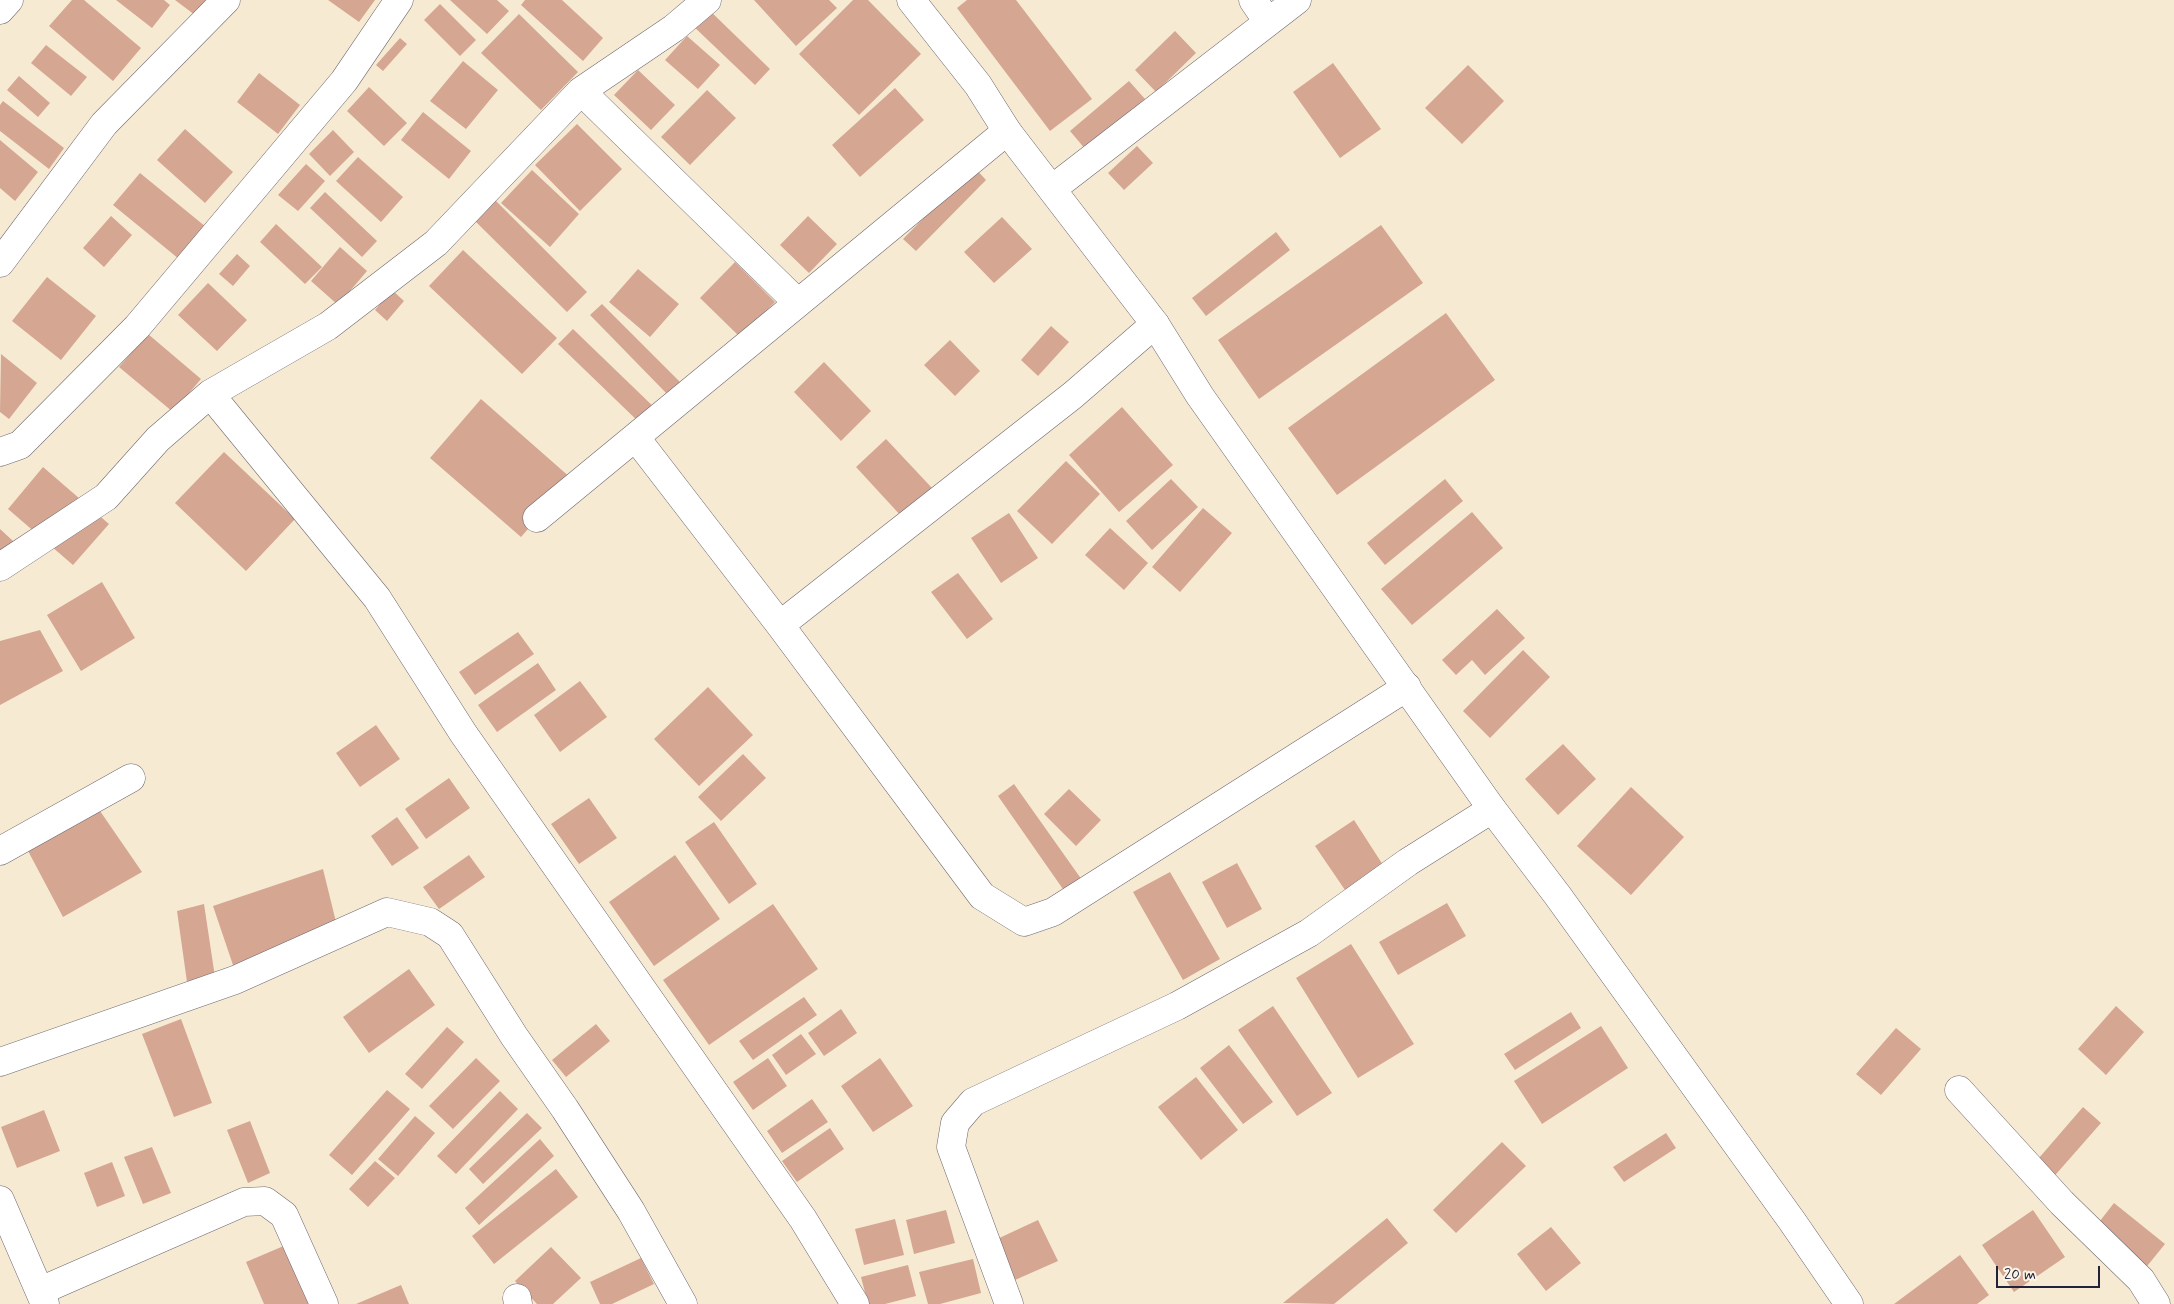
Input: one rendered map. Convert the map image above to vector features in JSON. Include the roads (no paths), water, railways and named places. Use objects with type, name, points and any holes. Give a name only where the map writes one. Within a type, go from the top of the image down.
[{"type":"street","points":[[0,10],[9,0]]},
{"type":"street","points":[[0,263],[104,124],[226,0]]},
{"type":"street","points":[[0,452],[20,445],[137,326],[344,81],[399,0]]},
{"type":"street","points":[[0,567],[106,497],[158,439],[210,394],[328,326],[436,243],[581,91],[674,28],[707,0]]},
{"type":"street","points":[[911,0],[978,85],[1006,131],[1155,324],[1200,396],[1492,808],[1558,896],[1792,1221],[1849,1304]]},
{"type":"street","points":[[1052,189],[1260,11],[1297,0]]},
{"type":"street","points":[[581,91],[797,302]]},
{"type":"street","points":[[537,518],[1006,131]]},
{"type":"street","points":[[780,625],[1073,395],[1155,324]]},
{"type":"street","points":[[210,394],[377,598],[463,733],[793,1204],[855,1304]]},
{"type":"street","points":[[636,438],[780,625],[982,896],[1024,922],[1053,912],[1407,688]]},
{"type":"street","points":[[0,851],[131,778]]},
{"type":"street","points":[[1009,1304],[951,1147],[955,1123],[973,1102],[1177,1006],[1301,937],[1408,862],[1492,808]]},
{"type":"street","points":[[0,1062],[235,980],[387,912],[430,922],[450,936],[514,1036],[565,1109],[631,1211],[683,1304]]},
{"type":"street","points":[[1959,1090],[2062,1203],[2140,1280],[2156,1304]]},
{"type":"street","points":[[0,1200],[43,1298],[244,1202],[266,1201],[284,1216],[324,1304]]}]
